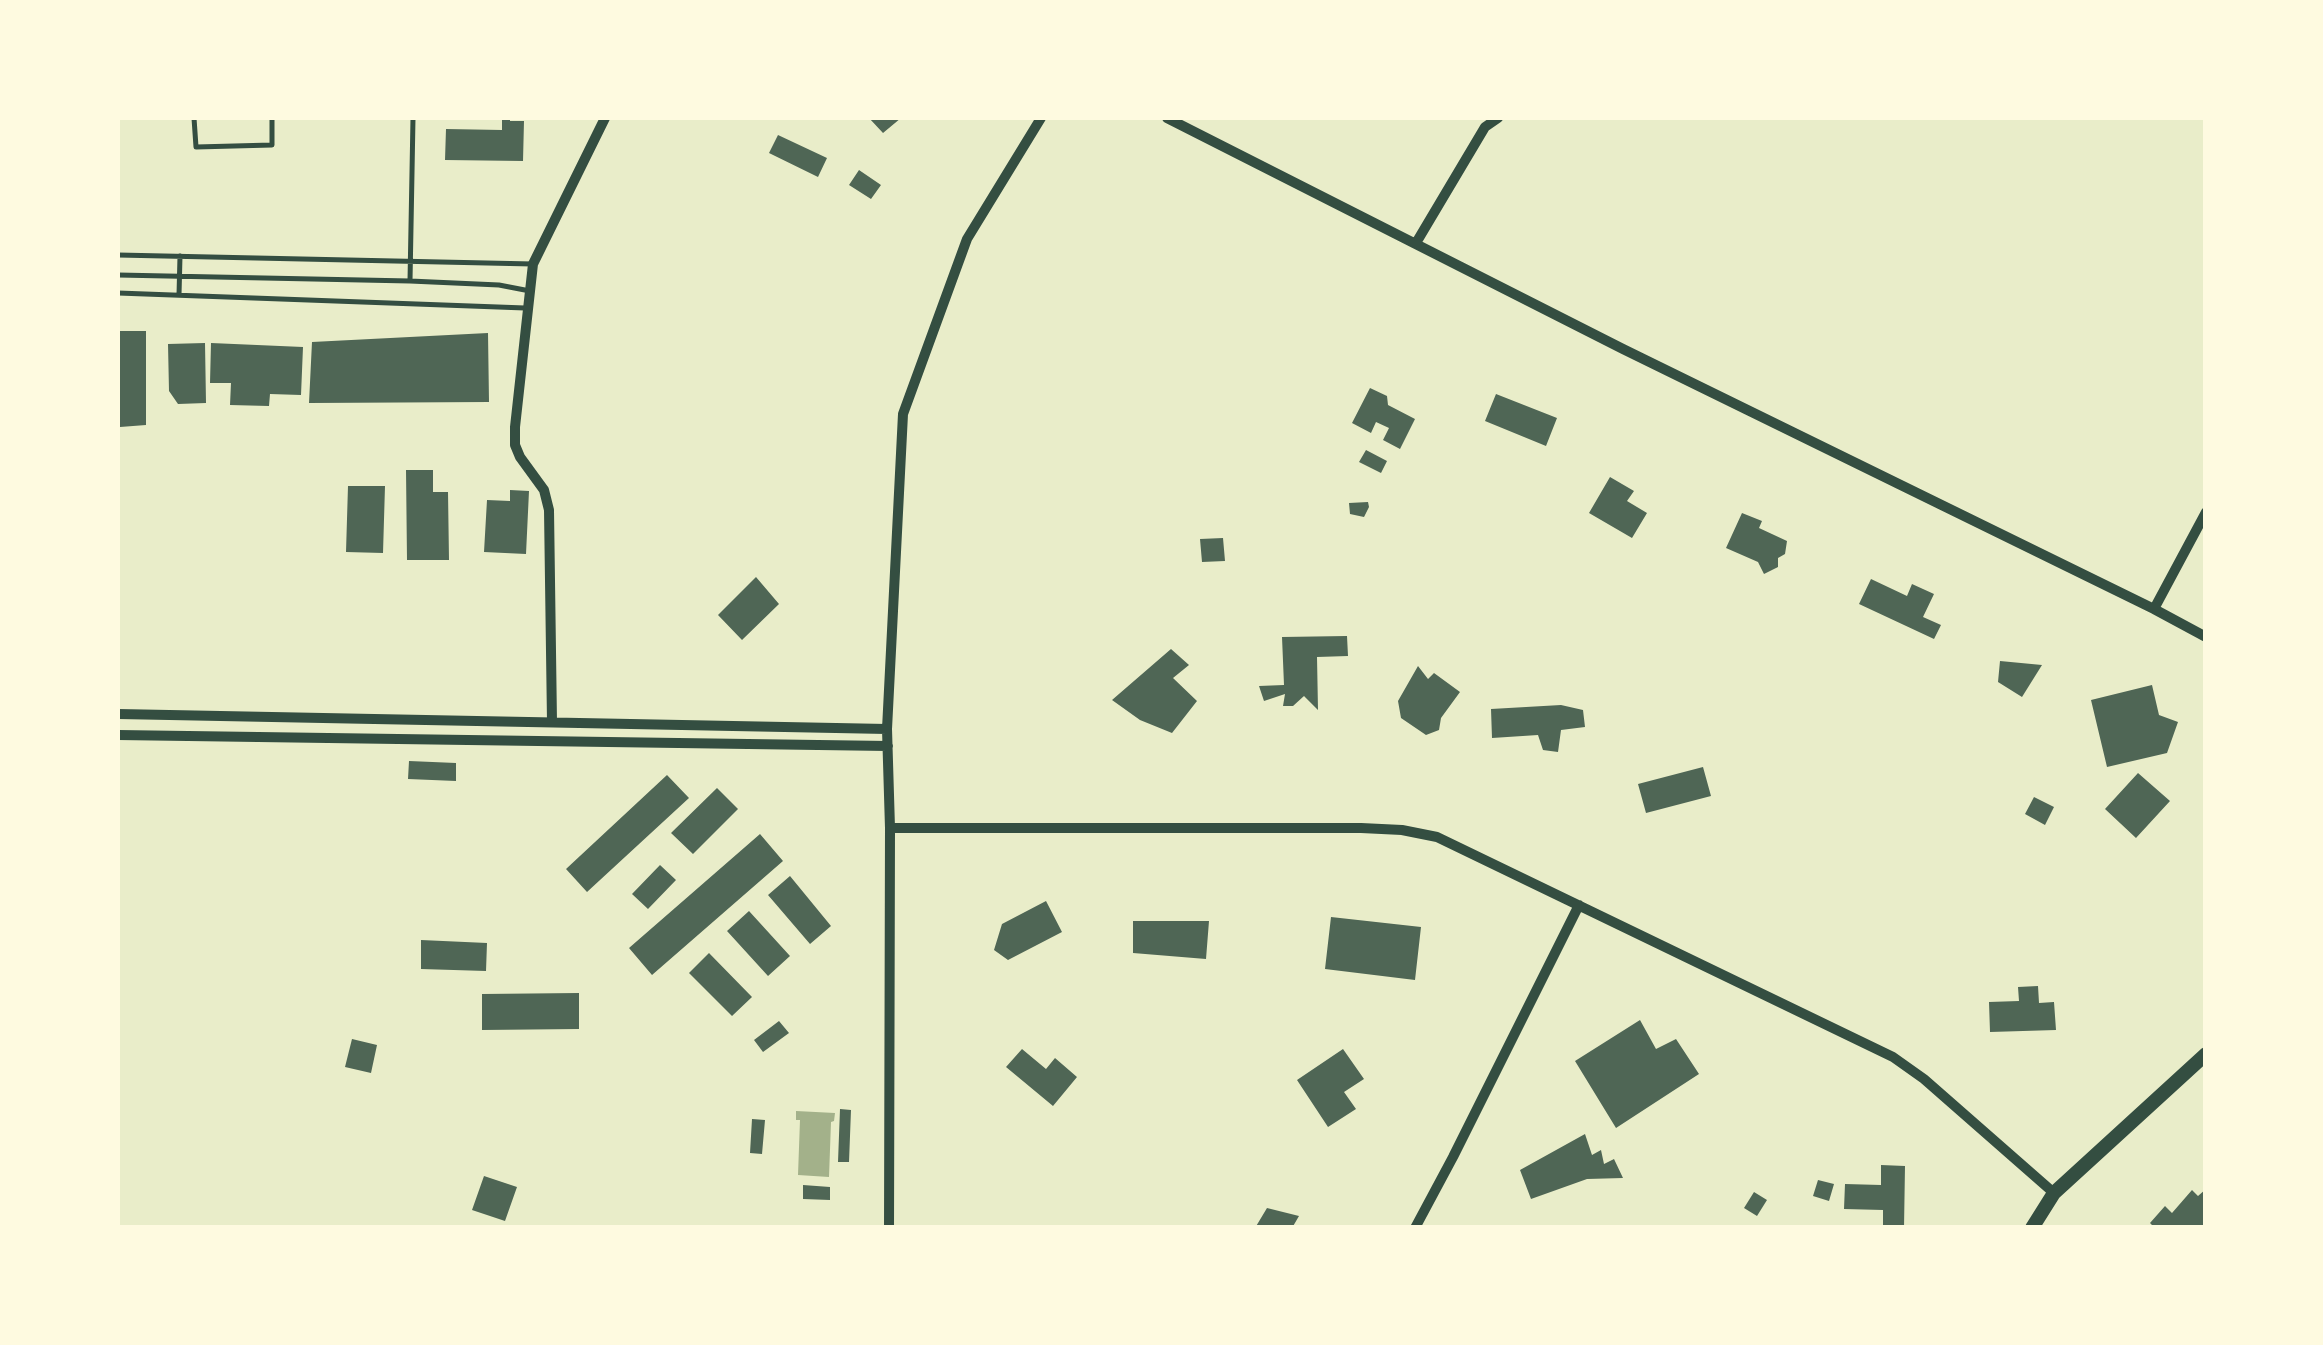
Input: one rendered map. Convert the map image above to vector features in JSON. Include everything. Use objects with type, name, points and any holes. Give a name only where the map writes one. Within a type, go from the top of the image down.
[{"type":"street","points":[[552,722],[549,510],[544,490],[515,445],[515,426],[534,264],[606,118]]},
{"type":"street","points":[[889,1228],[887,729],[902,414],[967,239],[1041,118]]},
{"type":"street","points":[[1167,118],[2206,637]]},
{"type":"street","points":[[1416,242],[1485,126],[1498,118]]},
{"type":"street","points":[[2154,609],[2206,512]]},
{"type":"street","points":[[118,714],[887,729]]},
{"type":"street","points":[[118,735],[888,746]]},
{"type":"street","points":[[890,828],[1402,830],[1437,837],[1892,1058],[1924,1080],[2054,1193]]},
{"type":"street","points":[[1416,1228],[1579,905]]},
{"type":"street","points":[[2032,1228],[2054,1193],[2206,1054]]},
{"type":"lane","points":[[194,118],[196,147],[272,145],[272,118]]},
{"type":"lane","points":[[410,281],[413,118]]},
{"type":"lane","points":[[118,255],[534,264]]},
{"type":"lane","points":[[179,295],[180,256]]},
{"type":"lane","points":[[118,274],[410,281],[530,290]]},
{"type":"lane","points":[[118,294],[528,308]]},
{"type":"shaded area","points":[[796,1111],[835,1113],[831,1122],[829,1177],[798,1175],[800,1120],[796,1120]]},
{"type":"building","points":[[502,118],[524,121],[523,161],[445,160],[446,129],[502,130]]},
{"type":"building","points":[[869,118],[901,118],[883,133]]},
{"type":"building","points":[[778,135],[827,158],[818,177],[769,153]]},
{"type":"building","points":[[859,170],[881,185],[871,199],[849,185]]},
{"type":"building","points":[[118,331],[146,331],[146,425],[120,427]]},
{"type":"building","points":[[488,333],[489,402],[309,403],[312,342]]},
{"type":"building","points":[[205,343],[206,403],[178,404],[169,391],[168,344]]},
{"type":"building","points":[[211,343],[303,347],[301,395],[270,394],[269,406],[230,405],[231,383],[210,383]]},
{"type":"building","points":[[1370,388],[1387,396],[1388,405],[1415,419],[1400,449],[1383,440],[1389,428],[1376,422],[1371,433],[1352,423]]},
{"type":"building","points":[[1496,394],[1557,418],[1546,446],[1485,421]]},
{"type":"building","points":[[1366,450],[1387,461],[1381,473],[1359,462]]},
{"type":"building","points":[[406,470],[433,470],[433,492],[448,492],[449,560],[407,560]]},
{"type":"building","points":[[1610,477],[1634,491],[1627,501],[1647,513],[1632,538],[1589,513]]},
{"type":"building","points":[[348,486],[385,486],[383,553],[346,552]]},
{"type":"building","points":[[510,490],[529,491],[526,554],[484,552],[487,500],[510,501]]},
{"type":"building","points":[[1368,502],[1364,517],[1350,514],[1349,503]]},
{"type":"building","points":[[1742,513],[1762,521],[1759,528],[1787,541],[1778,567],[1764,574],[1758,562],[1726,548]]},
{"type":"building","points":[[1223,538],[1225,561],[1202,562],[1200,539]]},
{"type":"building","points":[[756,577],[779,604],[742,640],[718,615]]},
{"type":"building","points":[[1871,579],[1907,596],[1912,584],[1934,594],[1923,617],[1941,625],[1934,639],[1859,604]]},
{"type":"building","points":[[1347,636],[1348,656],[1317,657],[1318,710],[1304,696],[1293,706],[1283,706],[1285,694],[1264,701],[1259,686],[1284,685],[1282,637]]},
{"type":"building","points":[[1171,649],[1189,665],[1173,678],[1197,701],[1172,733],[1140,720],[1112,700]]},
{"type":"building","points":[[2000,661],[2042,665],[2022,697],[1998,682]]},
{"type":"building","points":[[1418,666],[1428,679],[1434,673],[1460,692],[1441,718],[1439,730],[1426,735],[1401,718],[1398,701]]},
{"type":"building","points":[[2152,685],[2159,715],[2178,722],[2167,753],[2107,767],[2091,700]]},
{"type":"building","points":[[1561,705],[1583,710],[1585,727],[1561,730],[1558,752],[1543,750],[1538,735],[1492,738],[1491,709]]},
{"type":"building","points":[[409,761],[456,763],[456,781],[408,779]]},
{"type":"building","points":[[1703,767],[1711,796],[1646,813],[1638,784]]},
{"type":"building","points":[[2138,773],[2170,801],[2136,838],[2105,809]]},
{"type":"building","points":[[667,775],[689,798],[587,892],[566,869]]},
{"type":"building","points":[[717,788],[738,809],[693,854],[671,833]]},
{"type":"building","points":[[2034,797],[2054,807],[2045,825],[2025,814]]},
{"type":"building","points":[[760,834],[783,861],[652,975],[629,948]]},
{"type":"building","points":[[660,865],[676,880],[648,909],[632,894]]},
{"type":"building","points":[[790,876],[831,926],[810,944],[768,895]]},
{"type":"building","points":[[1046,901],[1062,932],[1008,960],[994,950],[1002,924]]},
{"type":"building","points":[[749,911],[790,956],[768,976],[727,931]]},
{"type":"building","points":[[1331,917],[1421,927],[1415,980],[1325,969]]},
{"type":"building","points":[[1133,921],[1209,921],[1206,959],[1133,953]]},
{"type":"building","points":[[421,940],[487,943],[486,971],[421,969]]},
{"type":"building","points":[[709,953],[752,997],[732,1016],[689,973]]},
{"type":"building","points":[[2038,986],[2039,1003],[2054,1002],[2056,1030],[1990,1032],[1989,1002],[2019,1001],[2018,987]]},
{"type":"building","points":[[579,993],[579,1029],[482,1030],[482,994]]},
{"type":"building","points":[[1640,1020],[1656,1049],[1676,1039],[1699,1074],[1616,1128],[1575,1061]]},
{"type":"building","points":[[779,1021],[789,1033],[763,1052],[754,1040]]},
{"type":"building","points":[[352,1039],[377,1045],[371,1073],[345,1067]]},
{"type":"building","points":[[1022,1049],[1046,1069],[1055,1058],[1077,1077],[1053,1106],[1006,1067]]},
{"type":"building","points":[[1343,1049],[1364,1079],[1344,1092],[1356,1109],[1328,1127],[1297,1080]]},
{"type":"building","points":[[840,1109],[851,1110],[849,1162],[838,1162]]},
{"type":"building","points":[[752,1119],[765,1120],[762,1154],[750,1153]]},
{"type":"building","points":[[1585,1134],[1592,1155],[1601,1150],[1604,1164],[1614,1159],[1623,1178],[1587,1179],[1531,1199],[1520,1170]]},
{"type":"building","points":[[1881,1165],[1905,1166],[1904,1228],[1883,1228],[1883,1210],[1844,1209],[1845,1184],[1881,1185]]},
{"type":"building","points":[[484,1176],[517,1187],[505,1221],[472,1210]]},
{"type":"building","points":[[1818,1180],[1834,1184],[1829,1201],[1813,1196]]},
{"type":"building","points":[[803,1185],[830,1187],[830,1200],[803,1199]]},
{"type":"building","points":[[2206,1189],[2206,1228],[2155,1228],[2150,1223],[2165,1206],[2172,1213],[2192,1190],[2198,1196]]},
{"type":"building","points":[[1754,1192],[1767,1200],[1757,1216],[1744,1208]]},
{"type":"building","points":[[1267,1208],[1299,1216],[1292,1228],[1255,1228]]}]
